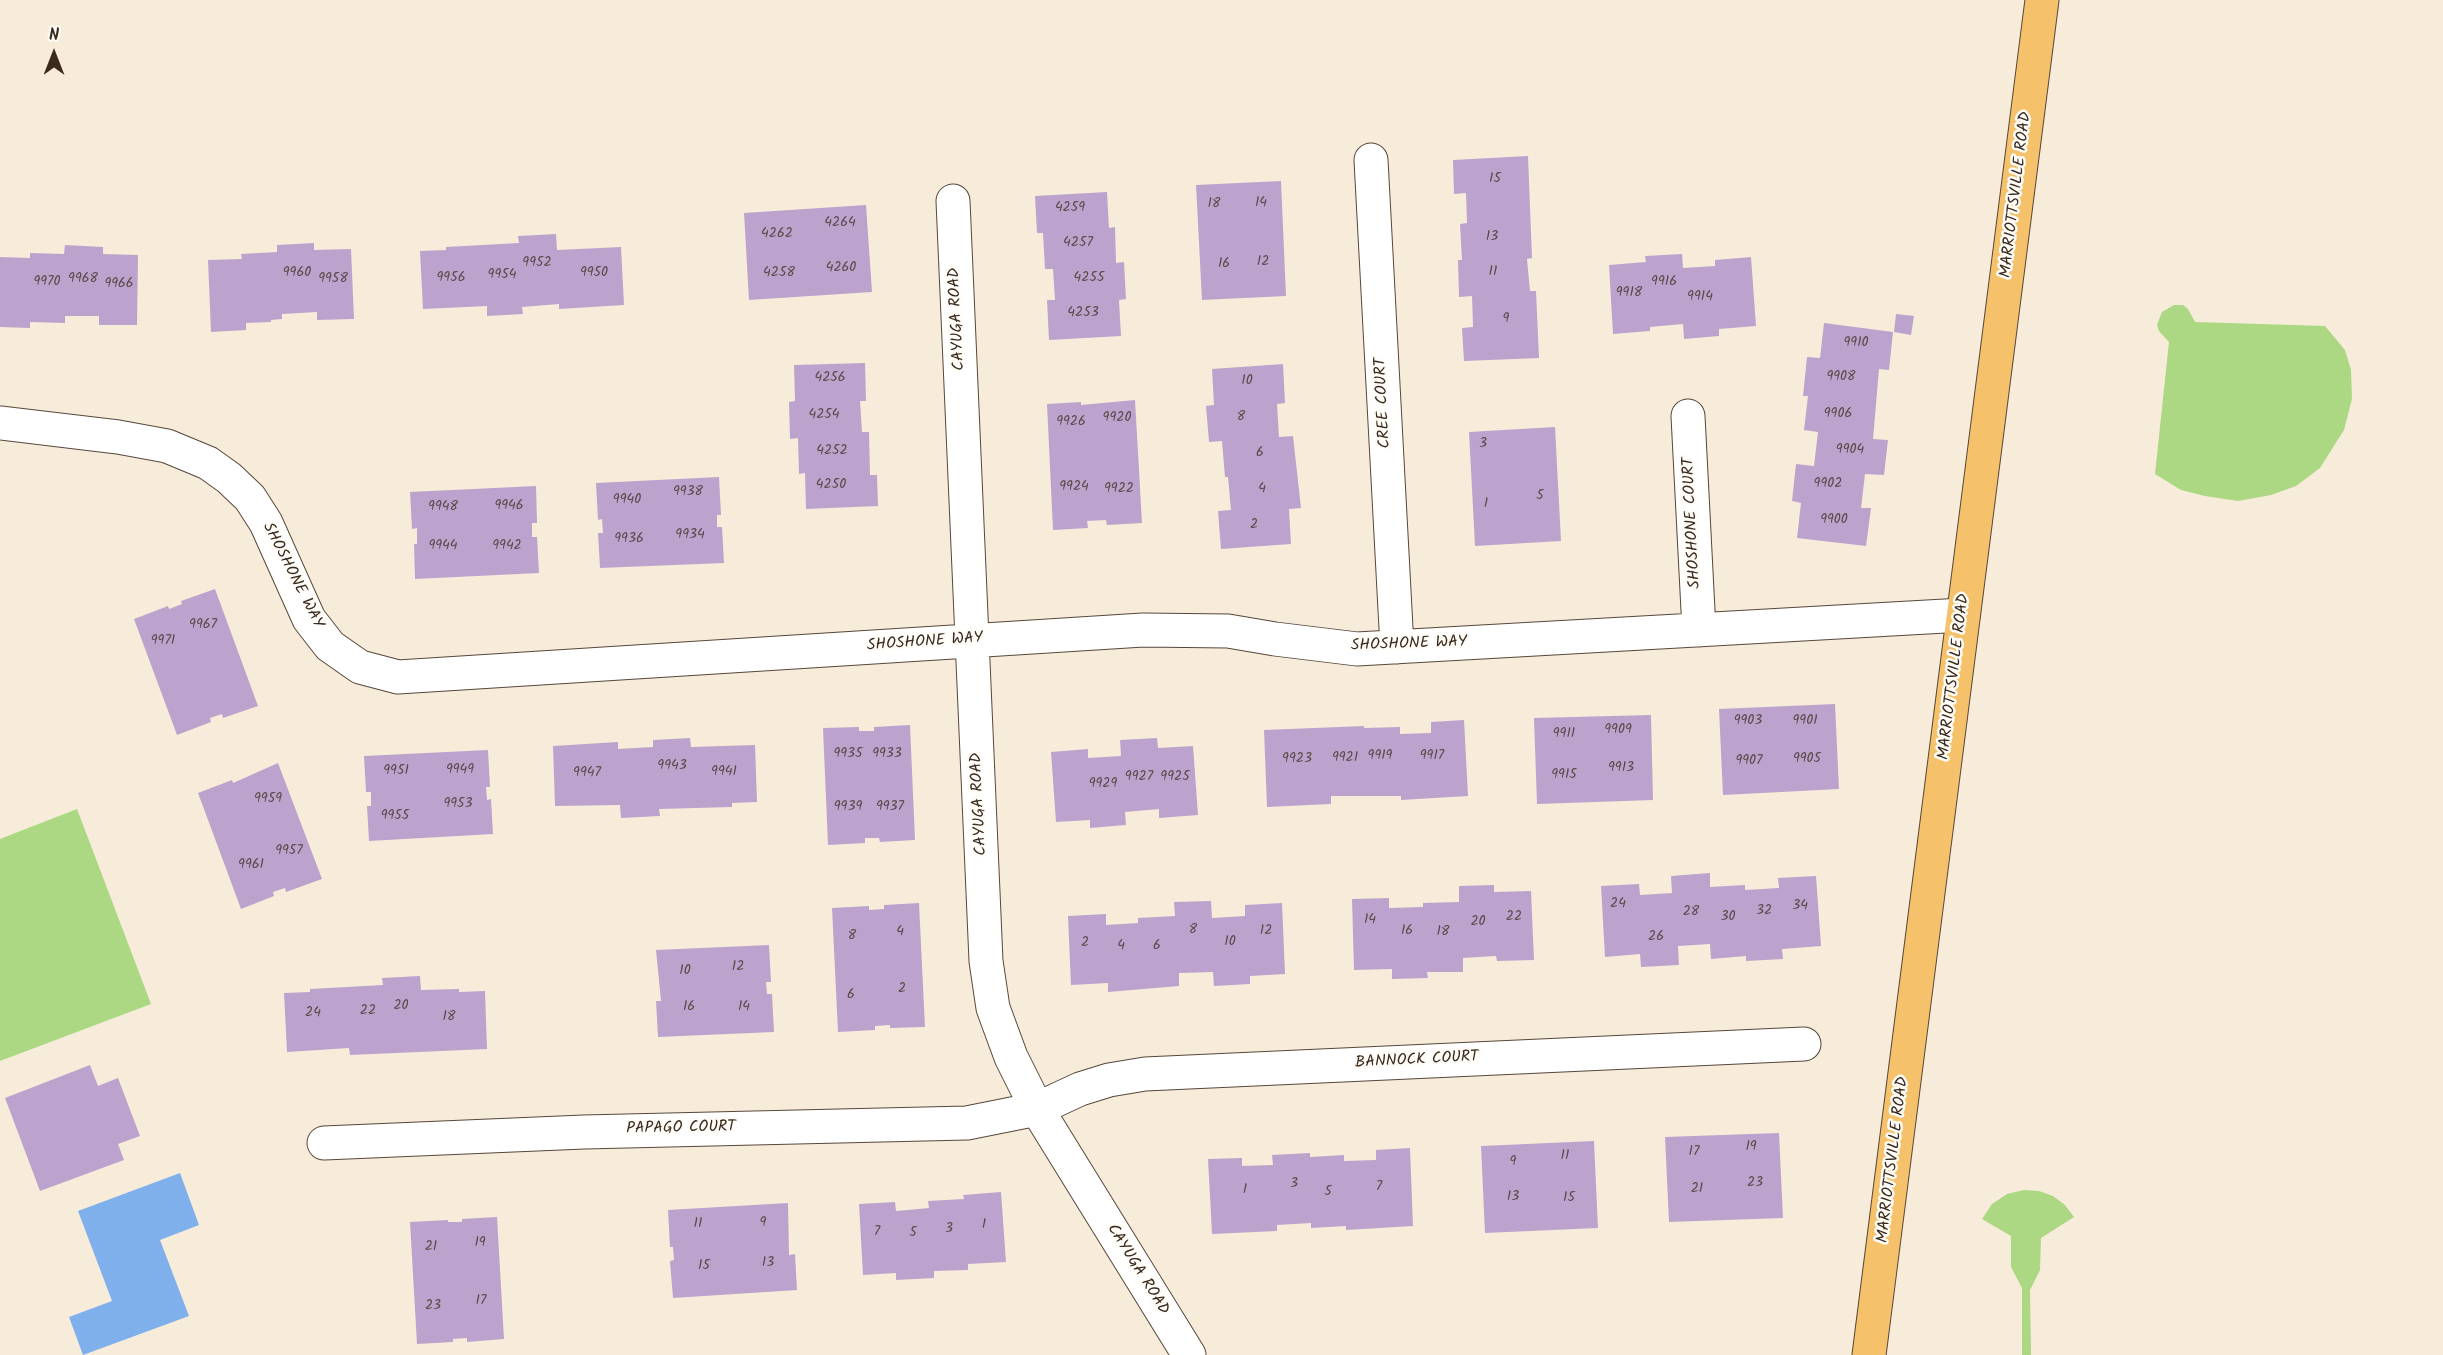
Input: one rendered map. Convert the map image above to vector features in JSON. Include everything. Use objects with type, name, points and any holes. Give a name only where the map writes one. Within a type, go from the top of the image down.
[{"type":"main road","name":"MARRIOTTSVILLE ROAD","points":[[1869,1355],[2042,0]]},
{"type":"street","name":"CREE COURT","points":[[1371,160],[1397,647]]},
{"type":"street","name":"CAYUGA ROAD","points":[[953,201],[986,961],[993,1008],[1011,1057],[1037,1109],[1189,1355]]},
{"type":"street","name":"SHOSHONE COURT","points":[[1688,416],[1698,630]]},
{"type":"street","name":"SHOSHONE WAY","points":[[0,423],[118,437],[167,447],[208,463],[229,478],[250,498],[266,523],[309,619],[330,646],[360,667],[398,677],[1143,630],[1228,631],[1357,649],[1963,615]]},
{"type":"street","name":"BANNOCK COURT","points":[[1037,1109],[1080,1089],[1109,1080],[1145,1074],[1804,1044]]},
{"type":"street","name":"PAPAGO COURT","points":[[324,1143],[584,1132],[967,1123],[1037,1109]]},
{"type":"green space","points":[[2174,305],[2183,305],[2188,309],[2195,322],[2325,326],[2345,350],[2351,370],[2352,399],[2344,430],[2320,468],[2296,486],[2271,495],[2238,501],[2181,490],[2155,474],[2169,342],[2159,331],[2157,325],[2162,312]]},
{"type":"green space","points":[[77,809],[151,1004],[0,1061],[0,839]]},
{"type":"green space","points":[[2024,1190],[2039,1191],[2053,1196],[2065,1205],[2074,1217],[2041,1238],[2040,1270],[2030,1290],[2031,1355],[2022,1355],[2022,1288],[2011,1267],[2011,1236],[1982,1219],[1992,1204],[2007,1194]]},
{"type":"water","points":[[180,1173],[199,1225],[160,1240],[189,1316],[83,1355],[69,1317],[112,1301],[78,1211]]},
{"type":"building","points":[[1528,156],[1532,258],[1527,259],[1530,291],[1536,291],[1539,358],[1464,361],[1462,328],[1473,327],[1472,296],[1459,297],[1458,260],[1462,260],[1460,224],[1467,223],[1466,193],[1454,194],[1453,160]]},
{"type":"building","points":[[1281,181],[1286,296],[1202,300],[1196,185]]},
{"type":"building","points":[[1107,192],[1109,228],[1115,227],[1116,263],[1124,262],[1126,299],[1119,300],[1121,336],[1049,340],[1047,300],[1055,300],[1053,269],[1045,269],[1043,233],[1037,233],[1035,196]]},
{"type":"building","points":[[866,205],[872,292],[749,300],[744,213]]},
{"type":"building","points":[[556,234],[557,250],[621,247],[624,305],[559,309],[559,304],[522,307],[523,314],[487,316],[487,306],[423,309],[420,251],[446,250],[446,247],[519,243],[518,236]]},
{"type":"building","points":[[314,243],[314,250],[351,249],[354,319],[317,320],[317,312],[282,314],[282,319],[271,320],[271,322],[246,323],[246,330],[211,332],[208,260],[242,259],[241,254],[277,252],[277,245]]},
{"type":"building","points":[[65,245],[103,247],[103,254],[138,255],[137,325],[99,325],[99,316],[65,316],[65,323],[30,322],[30,328],[0,327],[0,257],[30,258],[30,253],[64,254]]},
{"type":"building","points":[[1682,254],[1683,268],[1715,266],[1715,260],[1751,257],[1756,326],[1719,329],[1719,336],[1684,339],[1683,324],[1650,327],[1650,331],[1613,334],[1609,265],[1646,262],[1645,256]]},
{"type":"building","points":[[1896,314],[1914,316],[1911,335],[1894,332]]},
{"type":"building","points":[[1824,323],[1893,332],[1889,370],[1879,369],[1873,439],[1888,440],[1884,475],[1865,474],[1861,508],[1871,508],[1866,546],[1797,538],[1801,503],[1792,501],[1796,464],[1814,466],[1818,432],[1804,430],[1808,396],[1803,396],[1807,357],[1820,358]]},
{"type":"building","points":[[865,363],[866,401],[860,401],[862,432],[869,432],[870,475],[877,475],[878,506],[806,509],[805,473],[799,474],[798,438],[790,439],[789,402],[795,401],[794,365]]},
{"type":"building","points":[[1283,364],[1285,403],[1277,404],[1279,437],[1293,436],[1301,508],[1289,509],[1291,544],[1221,549],[1218,511],[1231,510],[1222,441],[1209,442],[1206,406],[1214,405],[1212,369]]},
{"type":"building","points":[[1135,400],[1142,523],[1107,525],[1106,520],[1087,521],[1088,528],[1053,530],[1047,404],[1081,402],[1081,405]]},
{"type":"building","points":[[1555,427],[1561,541],[1475,546],[1469,432]]},
{"type":"building","points":[[719,477],[721,515],[717,515],[717,527],[722,527],[724,563],[600,568],[598,533],[603,533],[602,519],[598,520],[596,483]]},
{"type":"building","points":[[536,486],[537,523],[532,523],[532,537],[537,537],[539,573],[415,579],[414,544],[417,544],[417,528],[412,529],[410,492]]},
{"type":"building","points":[[215,589],[258,706],[223,718],[222,714],[210,718],[211,722],[177,735],[134,619],[168,606],[169,609],[182,604],[181,601]]},
{"type":"building","points":[[1835,704],[1839,789],[1723,795],[1719,709]]},
{"type":"building","points":[[1651,715],[1653,800],[1537,804],[1534,718]]},
{"type":"building","points":[[1464,720],[1468,796],[1401,800],[1401,796],[1331,796],[1331,804],[1267,807],[1264,730],[1364,726],[1364,728],[1400,727],[1400,734],[1431,733],[1431,722]]},
{"type":"building","points":[[910,725],[915,840],[880,842],[879,838],[865,838],[865,843],[828,845],[823,728],[859,727],[859,731],[874,731],[874,727]]},
{"type":"building","points":[[690,738],[691,747],[755,745],[757,802],[732,803],[732,807],[659,809],[660,816],[621,818],[620,805],[555,806],[553,746],[618,742],[618,749],[653,747],[653,740]]},
{"type":"building","points":[[1157,738],[1158,748],[1193,746],[1198,815],[1159,818],[1159,809],[1125,812],[1126,825],[1090,828],[1090,820],[1056,822],[1051,752],[1088,749],[1088,758],[1121,756],[1120,740]]},
{"type":"building","points":[[488,750],[490,787],[486,787],[487,800],[491,799],[493,834],[369,841],[367,806],[371,806],[371,792],[366,792],[364,756]]},
{"type":"building","points":[[278,763],[322,879],[286,892],[285,888],[273,892],[274,896],[241,909],[198,793],[232,780],[233,783]]},
{"type":"building","points":[[1710,873],[1710,887],[1745,885],[1745,890],[1779,888],[1778,878],[1816,876],[1821,946],[1782,949],[1783,959],[1746,961],[1746,956],[1711,959],[1710,944],[1678,946],[1679,965],[1641,967],[1640,954],[1605,957],[1601,886],[1639,884],[1640,895],[1672,893],[1671,876]]},
{"type":"building","points":[[1494,885],[1494,892],[1531,891],[1534,960],[1497,961],[1496,956],[1463,958],[1463,972],[1427,972],[1428,978],[1392,979],[1392,969],[1354,970],[1352,899],[1389,898],[1389,908],[1423,907],[1423,903],[1459,902],[1459,886]]},
{"type":"building","points":[[1211,901],[1212,918],[1245,916],[1245,905],[1282,903],[1285,974],[1250,976],[1250,984],[1214,986],[1213,972],[1179,973],[1179,986],[1108,992],[1108,983],[1071,985],[1068,916],[1106,914],[1106,925],[1138,923],[1138,918],[1175,916],[1174,902]]},
{"type":"building","points":[[919,903],[925,1027],[890,1028],[890,1025],[875,1026],[875,1030],[838,1032],[832,908],[869,906],[869,910],[884,909],[884,905]]},
{"type":"building","points":[[769,945],[771,982],[766,982],[767,994],[772,994],[774,1032],[658,1037],[656,1001],[661,1001],[656,950]]},
{"type":"building","points":[[420,976],[421,990],[485,991],[487,1049],[350,1055],[349,1048],[287,1052],[284,993],[310,992],[310,989],[383,985],[382,978]]},
{"type":"building","points":[[90,1065],[98,1086],[118,1078],[140,1136],[118,1144],[124,1160],[40,1191],[5,1098]]},
{"type":"building","points":[[1779,1133],[1783,1218],[1669,1222],[1665,1137]]},
{"type":"building","points":[[1594,1141],[1598,1228],[1485,1233],[1481,1146]]},
{"type":"building","points":[[1410,1148],[1413,1226],[1346,1230],[1346,1226],[1311,1228],[1311,1223],[1277,1225],[1277,1231],[1212,1234],[1208,1159],[1242,1158],[1242,1166],[1273,1165],[1272,1155],[1310,1153],[1310,1157],[1344,1155],[1344,1161],[1376,1160],[1376,1150]]},
{"type":"building","points":[[1001,1192],[1006,1262],[968,1264],[968,1270],[934,1271],[934,1278],[896,1280],[896,1273],[863,1275],[859,1204],[895,1202],[896,1211],[929,1208],[928,1201],[964,1199],[963,1195]]},
{"type":"building","points":[[788,1203],[789,1255],[795,1254],[797,1290],[673,1298],[670,1261],[674,1260],[673,1247],[670,1247],[668,1210]]},
{"type":"building","points":[[497,1217],[504,1339],[467,1342],[467,1338],[453,1339],[453,1342],[417,1344],[410,1222],[448,1220],[448,1222],[462,1222],[462,1219]]}]
